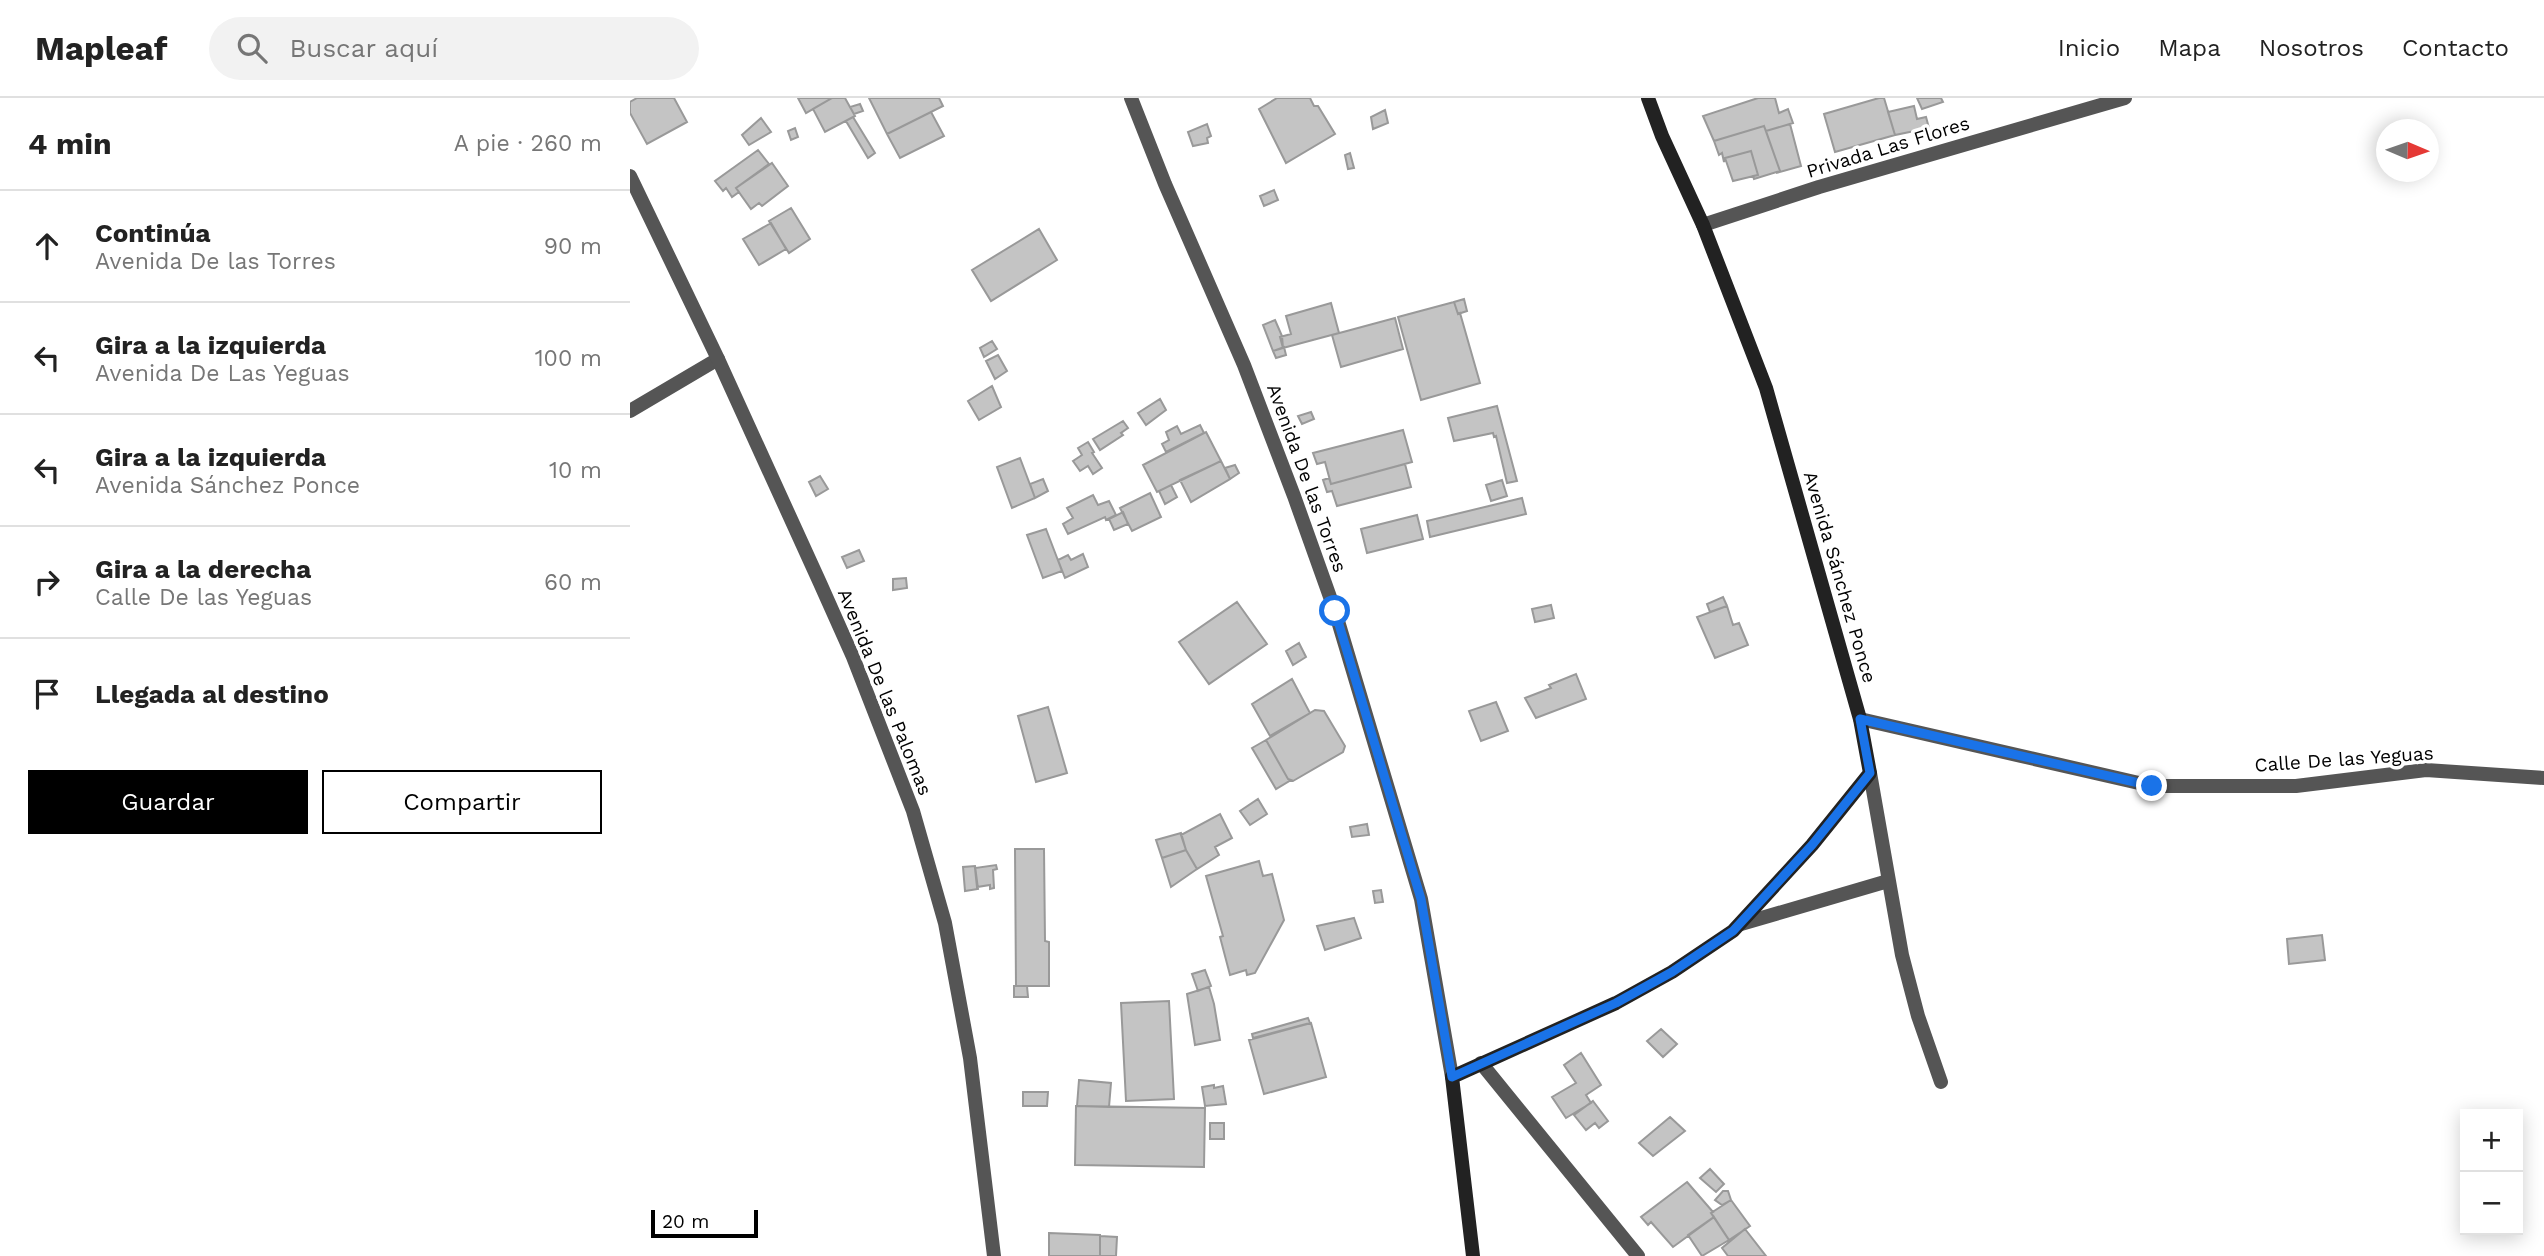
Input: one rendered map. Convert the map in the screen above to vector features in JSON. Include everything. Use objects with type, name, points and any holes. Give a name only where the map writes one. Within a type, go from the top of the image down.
[{"type":"street","name":"Avenida De las Torres","points":[[1130,98],[1244,365],[1294,496],[1335,611],[1421,899],[1452,1077],[1472,1256]]},
{"type":"street","name":"Avenida Sánchez Ponce","points":[[1648,98],[1662,136],[1703,225],[1766,388],[1860,719],[1902,955],[1918,1016],[1941,1082]]},
{"type":"street","name":"Privada Las Flores","points":[[1703,225],[1819,187],[2125,98]]},
{"type":"street","name":"Avenida De las Palomas","points":[[630,177],[718,359],[853,657],[913,811],[945,923],[962,1017],[993,1256]]},
{"type":"street","points":[[630,411],[718,359]]},
{"type":"street","name":"Calle De las Yeguas","points":[[1860,719],[2152,786],[2296,786],[2426,770],[2544,778]]},
{"type":"street","points":[[1452,1077],[1616,1003],[1672,972],[1741,924],[1812,845],[1870,773]]},
{"type":"street","points":[[1741,924],[1888,881]]},
{"type":"street","points":[[1481,1063],[1638,1256]]},
{"type":"building","points":[[637,98],[674,98],[687,122],[647,144],[630,113],[630,102]]},
{"type":"building","points":[[798,98],[832,98],[806,113]]},
{"type":"building","points":[[832,98],[845,98],[855,116],[825,132],[813,109]]},
{"type":"building","points":[[869,98],[939,98],[943,106],[887,134]]},
{"type":"building","points":[[1277,98],[1310,98],[1335,134],[1286,163],[1259,109]]},
{"type":"building","points":[[1758,98],[1775,98],[1779,113],[1788,109],[1793,123],[1766,131],[1764,126],[1714,141],[1703,116]]},
{"type":"building","points":[[1884,98],[1895,135],[1835,152],[1824,114]]},
{"type":"building","points":[[1917,98],[1941,98],[1943,102],[1922,109]]},
{"type":"building","points":[[860,104],[863,111],[854,114],[850,107]]},
{"type":"building","points":[[1914,106],[1917,119],[1926,117],[1929,128],[1895,135],[1888,112]]},
{"type":"building","points":[[1385,110],[1388,123],[1373,129],[1371,117]]},
{"type":"building","points":[[931,112],[944,136],[900,158],[887,134]]},
{"type":"building","points":[[853,117],[875,153],[868,158],[846,121]]},
{"type":"building","points":[[761,118],[771,132],[749,145],[742,135]]},
{"type":"building","points":[[1207,124],[1211,136],[1207,138],[1208,143],[1193,146],[1188,132]]},
{"type":"building","points":[[1790,124],[1801,166],[1776,173],[1780,171],[1766,131]]},
{"type":"building","points":[[1764,126],[1780,171],[1754,179],[1753,176],[1758,175],[1751,151],[1725,158],[1724,162],[1714,141]]},
{"type":"building","points":[[795,128],[798,137],[791,140],[788,131]]},
{"type":"building","points":[[758,150],[769,164],[736,188],[739,192],[732,197],[726,188],[723,191],[715,181]]},
{"type":"building","points":[[1751,151],[1758,175],[1733,181],[1725,158]]},
{"type":"building","points":[[1350,153],[1354,168],[1348,169],[1345,155]]},
{"type":"building","points":[[772,163],[788,186],[762,206],[759,203],[751,209],[736,188]]},
{"type":"building","points":[[1274,190],[1278,200],[1264,206],[1260,196]]},
{"type":"building","points":[[791,208],[810,239],[789,253],[769,221]]},
{"type":"building","points":[[771,223],[786,249],[759,265],[743,239]]},
{"type":"building","points":[[1039,229],[1057,260],[991,301],[972,270]]},
{"type":"building","points":[[1464,299],[1467,311],[1458,314],[1454,302]]},
{"type":"building","points":[[1454,302],[1458,314],[1460,313],[1480,383],[1421,400],[1398,317]]},
{"type":"building","points":[[1331,303],[1339,333],[1283,348],[1280,337],[1291,334],[1286,316]]},
{"type":"building","points":[[1395,318],[1403,349],[1341,367],[1332,335]]},
{"type":"building","points":[[1275,320],[1282,336],[1283,348],[1273,351],[1263,325]]},
{"type":"building","points":[[992,341],[997,349],[984,357],[980,348]]},
{"type":"building","points":[[1284,347],[1286,355],[1276,358],[1273,351]]},
{"type":"building","points":[[998,355],[1007,371],[995,379],[986,361]]},
{"type":"building","points":[[992,386],[1001,407],[979,420],[968,401]]},
{"type":"building","points":[[1160,399],[1166,410],[1146,425],[1138,413]]},
{"type":"building","points":[[1497,406],[1517,481],[1507,483],[1496,436],[1494,437],[1493,433],[1454,441],[1448,418]]},
{"type":"building","points":[[1311,412],[1314,419],[1302,424],[1298,416]]},
{"type":"building","points":[[1123,421],[1128,428],[1121,433],[1123,435],[1100,450],[1093,439]]},
{"type":"building","points":[[1200,425],[1204,433],[1166,452],[1162,444],[1169,440],[1166,432],[1177,426],[1181,434]]},
{"type":"building","points":[[1403,430],[1412,462],[1331,484],[1325,462],[1317,464],[1313,453]]},
{"type":"building","points":[[1206,432],[1221,461],[1157,492],[1143,465]]},
{"type":"building","points":[[1088,442],[1102,468],[1093,474],[1088,466],[1080,471],[1073,461],[1082,455],[1078,448]]},
{"type":"building","points":[[1020,458],[1035,498],[1012,508],[997,467]]},
{"type":"building","points":[[1221,461],[1230,479],[1191,502],[1180,480]]},
{"type":"building","points":[[1405,464],[1411,487],[1337,506],[1332,491],[1327,492],[1323,480],[1329,478],[1331,484]]},
{"type":"building","points":[[1235,465],[1239,473],[1230,479],[1225,468]]},
{"type":"building","points":[[820,476],[828,489],[816,496],[809,482]]},
{"type":"building","points":[[1043,479],[1048,491],[1035,498],[1030,484]]},
{"type":"building","points":[[1502,480],[1507,496],[1491,501],[1486,485]]},
{"type":"building","points":[[1171,485],[1177,497],[1165,504],[1159,491]]},
{"type":"building","points":[[1150,493],[1161,517],[1132,531],[1120,508]]},
{"type":"building","points":[[1093,495],[1098,505],[1109,501],[1116,515],[1106,520],[1105,517],[1068,534],[1063,524],[1073,518],[1067,508]]},
{"type":"building","points":[[1522,498],[1526,514],[1430,537],[1427,521]]},
{"type":"building","points":[[1123,512],[1128,524],[1114,530],[1109,519]]},
{"type":"building","points":[[1417,515],[1423,539],[1367,553],[1361,529]]},
{"type":"building","points":[[1046,529],[1062,571],[1043,578],[1027,535]]},
{"type":"building","points":[[859,550],[864,561],[847,568],[842,557]]},
{"type":"building","points":[[1083,554],[1088,567],[1065,578],[1058,560],[1068,555],[1071,560]]},
{"type":"building","points":[[906,578],[907,588],[893,590],[893,579]]},
{"type":"building","points":[[1723,597],[1727,606],[1710,612],[1707,604]]},
{"type":"building","points":[[1237,602],[1267,644],[1209,684],[1179,642]]},
{"type":"building","points":[[1551,605],[1554,618],[1535,622],[1532,609]]},
{"type":"building","points":[[1727,606],[1733,625],[1739,623],[1748,645],[1715,658],[1697,617]]},
{"type":"building","points":[[1299,643],[1306,657],[1293,665],[1286,651]]},
{"type":"building","points":[[1576,674],[1586,699],[1536,718],[1525,698]]},
{"type":"building","points":[[1292,679],[1310,713],[1270,736],[1252,704]]},
{"type":"building","points":[[1496,702],[1508,731],[1481,741],[1469,711]]},
{"type":"building","points":[[1048,707],[1067,773],[1036,782],[1018,716]]},
{"type":"building","points":[[1315,710],[1324,711],[1345,746],[1343,752],[1293,781],[1288,779],[1266,740]]},
{"type":"building","points":[[1266,740],[1291,780],[1276,789],[1252,748]]},
{"type":"building","points":[[1258,799],[1267,814],[1250,825],[1240,811]]},
{"type":"building","points":[[1220,814],[1232,838],[1215,847],[1219,855],[1197,869],[1181,835]]},
{"type":"building","points":[[1367,824],[1369,835],[1352,837],[1350,827]]},
{"type":"building","points":[[1181,833],[1186,850],[1162,858],[1156,840]]},
{"type":"building","points":[[1015,849],[1044,849],[1045,941],[1049,942],[1049,986],[1016,986]]},
{"type":"building","points":[[1186,850],[1197,869],[1171,887],[1162,858]]},
{"type":"building","points":[[1259,861],[1263,876],[1272,874],[1284,920],[1255,973],[1247,975],[1246,970],[1230,975],[1220,937],[1223,936],[1206,876]]},
{"type":"building","points":[[996,865],[997,869],[993,870],[994,888],[990,889],[990,885],[977,887],[975,868]]},
{"type":"building","points":[[975,866],[978,889],[965,891],[963,867]]},
{"type":"building","points":[[1381,890],[1383,902],[1375,903],[1373,891]]},
{"type":"building","points":[[1354,918],[1361,938],[1325,950],[1317,926]]},
{"type":"building","points":[[2322,935],[2325,960],[2289,964],[2287,939]]},
{"type":"building","points":[[1205,970],[1211,986],[1198,991],[1192,974]]},
{"type":"building","points":[[1014,986],[1027,986],[1028,997],[1014,997]]},
{"type":"building","points":[[1209,987],[1220,1040],[1195,1045],[1187,994]]},
{"type":"building","points":[[1169,1001],[1174,1099],[1126,1101],[1121,1003]]},
{"type":"building","points":[[1308,1018],[1310,1023],[1253,1038],[1252,1034]]},
{"type":"building","points":[[1311,1023],[1326,1077],[1264,1094],[1249,1040]]},
{"type":"building","points":[[1661,1029],[1677,1044],[1663,1057],[1647,1041]]},
{"type":"building","points":[[1581,1053],[1601,1085],[1586,1095],[1591,1103],[1566,1118],[1552,1097],[1576,1083],[1564,1065]]},
{"type":"building","points":[[1079,1080],[1111,1083],[1109,1107],[1077,1106]]},
{"type":"building","points":[[1214,1085],[1214,1088],[1223,1086],[1226,1104],[1205,1106],[1202,1087]]},
{"type":"building","points":[[1023,1092],[1048,1092],[1047,1106],[1023,1106]]},
{"type":"building","points":[[1593,1101],[1608,1121],[1599,1128],[1595,1123],[1586,1130],[1574,1115]]},
{"type":"building","points":[[1076,1106],[1205,1108],[1204,1167],[1075,1165]]},
{"type":"building","points":[[1670,1117],[1685,1131],[1653,1156],[1639,1143]]},
{"type":"building","points":[[1210,1123],[1224,1123],[1224,1139],[1210,1139]]},
{"type":"building","points":[[1710,1169],[1724,1184],[1716,1192],[1700,1178]]},
{"type":"building","points":[[1687,1182],[1713,1212],[1711,1213],[1714,1217],[1673,1247],[1651,1222],[1648,1225],[1641,1217]]},
{"type":"building","points":[[1723,1191],[1728,1191],[1731,1200],[1722,1205],[1715,1200]]},
{"type":"building","points":[[1731,1200],[1750,1226],[1729,1240],[1711,1213]]},
{"type":"building","points":[[1714,1217],[1729,1240],[1702,1256],[1688,1235]]},
{"type":"building","points":[[1745,1229],[1766,1256],[1728,1256],[1722,1248]]},
{"type":"building","points":[[1049,1233],[1100,1235],[1100,1256],[1049,1256]]},
{"type":"building","points":[[1100,1236],[1117,1237],[1116,1256],[1100,1256]]},
{"type":"route","points":[[1335,611],[1421,899],[1452,1077],[1616,1003],[1672,972],[1741,924],[1812,845],[1870,773],[1860,719],[2152,786]]}]
